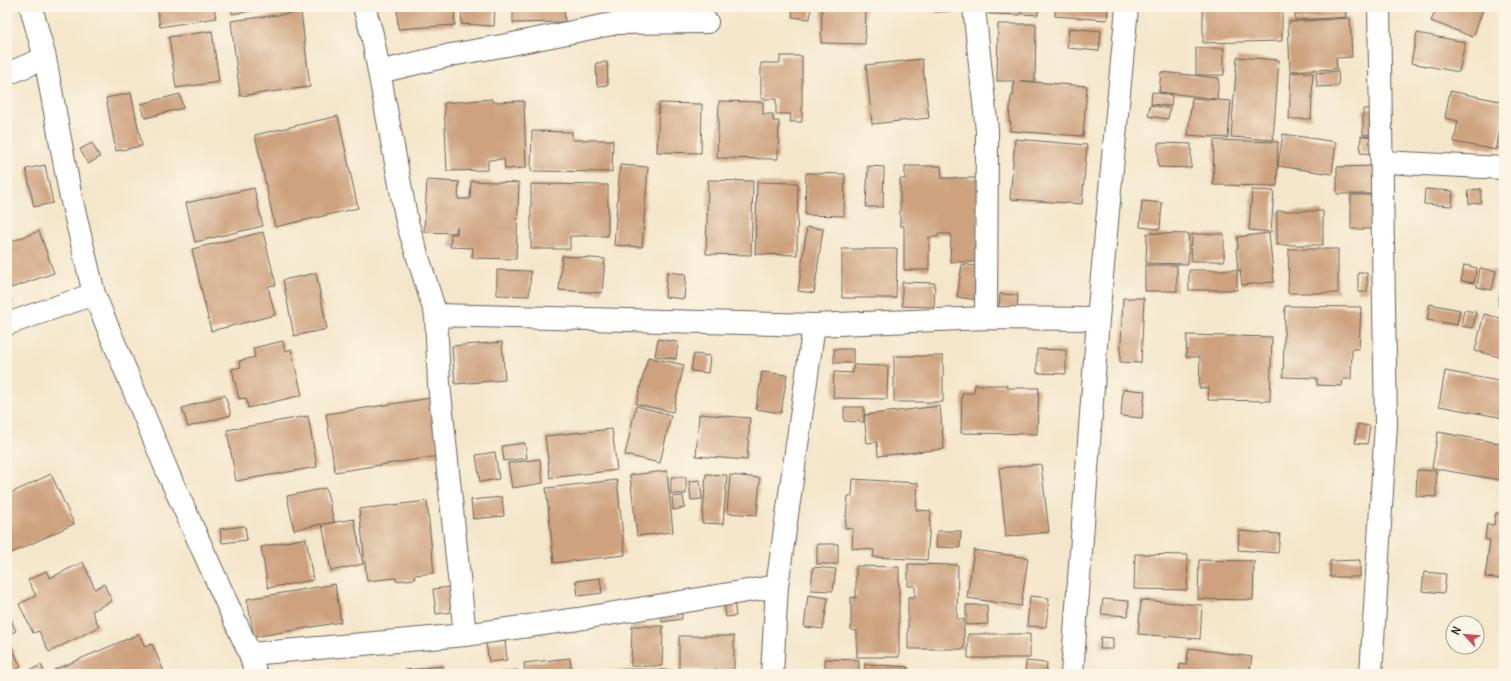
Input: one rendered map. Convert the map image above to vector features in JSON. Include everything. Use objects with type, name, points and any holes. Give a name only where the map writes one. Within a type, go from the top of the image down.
[{"type":"street","points":[[31,7],[45,58],[70,193],[94,294],[168,473],[253,664],[578,619],[777,586]]},
{"type":"street","points":[[364,7],[372,34],[407,222],[436,315],[439,384],[465,635]]},
{"type":"street","points":[[974,7],[987,131],[986,318]]},
{"type":"street","points":[[1072,674],[1098,319],[1127,7]]},
{"type":"street","points":[[1370,674],[1386,424],[1379,7]]},
{"type":"street","points":[[379,72],[451,55],[617,23],[707,22]]},
{"type":"street","points":[[7,74],[45,58]]},
{"type":"street","points":[[1382,162],[1504,168]]},
{"type":"street","points":[[7,324],[94,294]]},
{"type":"street","points":[[436,315],[814,325],[986,318],[1098,319]]},
{"type":"street","points":[[772,674],[777,586],[814,325]]},
{"type":"building","points":[[157,7],[214,7],[216,18],[160,27]]},
{"type":"building","points":[[231,7],[270,7],[270,8],[232,14]]},
{"type":"building","points":[[397,7],[454,7],[455,25],[398,29]]},
{"type":"building","points":[[462,7],[495,7],[494,26],[461,24]]},
{"type":"building","points":[[513,7],[564,7],[565,22],[513,23]]},
{"type":"building","points":[[625,7],[668,7],[668,11],[625,9]]},
{"type":"building","points":[[793,7],[811,7],[810,19],[792,17]]},
{"type":"building","points":[[822,7],[866,7],[865,44],[821,43]]},
{"type":"building","points":[[935,7],[957,7],[957,11],[935,12]]},
{"type":"building","points":[[989,7],[1020,7],[1020,15],[989,14]]},
{"type":"building","points":[[1022,7],[1038,7],[1038,15],[1022,14]]},
{"type":"building","points":[[1056,7],[1108,7],[1107,20],[1055,16]]},
{"type":"building","points":[[1203,7],[1282,7],[1282,41],[1203,43]]},
{"type":"building","points":[[1295,7],[1345,7],[1346,17],[1295,20]]},
{"type":"building","points":[[1437,7],[1484,7],[1473,37],[1431,21]]},
{"type":"building","points":[[301,12],[310,87],[240,96],[231,21]]},
{"type":"building","points":[[1350,18],[1352,57],[1336,58],[1337,69],[1290,71],[1288,22]]},
{"type":"building","points":[[998,24],[1036,24],[1035,81],[1019,81],[1087,86],[1083,136],[1010,131],[1011,122],[1009,122],[1011,96],[1013,96],[1014,81],[997,81]]},
{"type":"building","points":[[1069,28],[1101,31],[1099,51],[1067,48]]},
{"type":"building","points":[[212,31],[219,82],[176,88],[169,37]]},
{"type":"building","points":[[1417,33],[1465,42],[1459,72],[1411,63]]},
{"type":"building","points":[[1196,48],[1224,48],[1224,75],[1196,75]]},
{"type":"building","points":[[780,56],[802,56],[802,122],[790,122],[791,114],[776,114],[776,99],[761,99],[761,63],[780,63]]},
{"type":"building","points":[[1237,57],[1279,60],[1273,140],[1231,137]]},
{"type":"building","points":[[922,59],[929,118],[872,124],[866,65]]},
{"type":"building","points":[[607,62],[608,85],[597,86],[596,63]]},
{"type":"building","points":[[1338,71],[1339,86],[1317,87],[1316,73]]},
{"type":"building","points":[[1161,72],[1219,78],[1217,99],[1159,92]]},
{"type":"building","points":[[1291,72],[1313,73],[1311,119],[1289,119]]},
{"type":"building","points":[[1450,91],[1504,102],[1504,111],[1496,150],[1454,142],[1458,121],[1445,118]]},
{"type":"building","points":[[1152,92],[1172,95],[1171,106],[1151,104]]},
{"type":"building","points":[[131,93],[142,146],[116,151],[106,98]]},
{"type":"building","points":[[180,94],[183,108],[145,118],[141,104]]},
{"type":"building","points":[[1192,98],[1231,101],[1228,138],[1188,135]]},
{"type":"building","points":[[492,99],[492,102],[524,101],[526,168],[505,169],[504,159],[488,160],[488,170],[447,171],[444,103]]},
{"type":"building","points":[[719,101],[763,102],[763,114],[773,114],[773,121],[779,121],[778,159],[717,158]]},
{"type":"building","points":[[659,103],[702,104],[701,153],[657,152]]},
{"type":"building","points":[[1150,105],[1170,108],[1168,119],[1148,116]]},
{"type":"building","points":[[1363,109],[1377,109],[1378,134],[1363,135]]},
{"type":"building","points":[[338,116],[358,208],[275,227],[255,135]]},
{"type":"building","points":[[532,131],[572,132],[572,140],[613,140],[612,172],[531,171]]},
{"type":"building","points":[[1504,131],[1504,149],[1499,148]]},
{"type":"building","points":[[1283,134],[1336,142],[1332,174],[1278,166]]},
{"type":"building","points":[[1361,136],[1378,137],[1378,154],[1360,153]]},
{"type":"building","points":[[1015,139],[1087,145],[1082,204],[1010,199]]},
{"type":"building","points":[[1214,140],[1278,142],[1277,186],[1213,185]]},
{"type":"building","points":[[92,143],[100,157],[88,164],[80,149]]},
{"type":"building","points":[[1158,143],[1191,144],[1191,168],[1158,167]]},
{"type":"building","points":[[45,165],[53,203],[34,207],[26,169]]},
{"type":"building","points":[[620,165],[648,167],[642,247],[614,245]]},
{"type":"building","points":[[868,166],[884,167],[883,207],[866,207]]},
{"type":"building","points":[[905,166],[941,166],[942,178],[979,178],[979,262],[950,262],[951,234],[938,234],[938,237],[929,237],[929,270],[904,270],[904,226],[900,226],[900,179],[905,179]]},
{"type":"building","points":[[1376,166],[1377,194],[1337,194],[1337,167]]},
{"type":"building","points":[[806,173],[845,174],[844,216],[805,215]]},
{"type":"building","points":[[427,180],[459,182],[458,199],[470,199],[471,181],[519,183],[516,259],[472,258],[473,248],[450,247],[451,234],[457,234],[457,227],[456,233],[424,232]]},
{"type":"building","points":[[708,180],[753,181],[751,255],[706,254]]},
{"type":"building","points":[[757,182],[798,183],[797,255],[755,254]]},
{"type":"building","points":[[531,184],[608,185],[608,236],[570,236],[570,249],[531,249]]},
{"type":"building","points":[[254,188],[263,226],[195,242],[186,203]]},
{"type":"building","points":[[1425,189],[1453,191],[1452,206],[1424,204]]},
{"type":"building","points":[[1481,189],[1481,203],[1469,204],[1468,190]]},
{"type":"building","points":[[1252,190],[1274,191],[1271,232],[1249,230]]},
{"type":"building","points":[[1351,195],[1374,195],[1374,229],[1351,229]]},
{"type":"building","points":[[1142,201],[1162,203],[1160,229],[1140,227]]},
{"type":"building","points":[[1277,211],[1323,211],[1323,245],[1277,245]]},
{"type":"building","points":[[807,227],[823,229],[814,293],[798,291]]},
{"type":"building","points":[[39,231],[54,273],[11,288],[7,278],[7,243]]},
{"type":"building","points":[[263,232],[276,285],[268,286],[275,315],[211,331],[192,249]]},
{"type":"building","points":[[1147,233],[1189,234],[1188,264],[1146,263]]},
{"type":"building","points":[[1269,233],[1274,282],[1242,285],[1240,270],[1238,271],[1236,249],[1238,248],[1237,237]]},
{"type":"building","points":[[1192,234],[1224,234],[1224,261],[1191,261]]},
{"type":"building","points":[[1503,245],[1504,265],[1502,265]]},
{"type":"building","points":[[842,249],[897,249],[896,298],[842,298]]},
{"type":"building","points":[[1289,249],[1338,249],[1338,293],[1288,293]]},
{"type":"building","points":[[562,256],[605,259],[602,293],[559,290]]},
{"type":"building","points":[[962,264],[983,267],[978,300],[957,297]]},
{"type":"building","points":[[1145,265],[1177,265],[1177,291],[1145,291]]},
{"type":"building","points":[[1464,265],[1477,268],[1474,283],[1461,281]]},
{"type":"building","points":[[1480,268],[1496,271],[1492,290],[1477,287]]},
{"type":"building","points":[[497,270],[531,271],[529,296],[497,295]]},
{"type":"building","points":[[1189,270],[1237,270],[1237,290],[1189,290]]},
{"type":"building","points":[[667,272],[686,274],[684,299],[665,297]]},
{"type":"building","points":[[316,273],[327,329],[294,336],[283,280]]},
{"type":"building","points":[[1358,273],[1367,273],[1367,292],[1358,292]]},
{"type":"building","points":[[1504,275],[1504,306],[1498,305]]},
{"type":"building","points":[[902,282],[935,283],[934,307],[902,306]]},
{"type":"building","points":[[7,289],[12,303],[7,304]]},
{"type":"building","points":[[1000,294],[1018,295],[1017,308],[999,307]]},
{"type":"building","points":[[1123,298],[1144,298],[1141,363],[1120,362]]},
{"type":"building","points":[[1430,304],[1460,310],[1457,325],[1427,320]]},
{"type":"building","points":[[1285,306],[1361,307],[1359,349],[1352,349],[1351,379],[1343,379],[1342,386],[1317,385],[1317,378],[1283,377]]},
{"type":"building","points":[[1464,310],[1476,312],[1473,328],[1461,326]]},
{"type":"building","points":[[1484,314],[1504,319],[1504,358],[1475,351]]},
{"type":"building","points":[[1187,335],[1272,337],[1270,401],[1208,400],[1209,388],[1199,388],[1200,357],[1186,357]]},
{"type":"building","points":[[658,339],[678,342],[676,359],[655,356]]},
{"type":"building","points":[[283,341],[285,351],[291,349],[302,395],[248,408],[246,398],[239,399],[232,369],[241,367],[239,361],[255,357],[253,348]]},
{"type":"building","points":[[502,342],[505,380],[455,384],[452,346]]},
{"type":"building","points":[[834,349],[853,349],[853,363],[834,363]]},
{"type":"building","points":[[1037,349],[1066,350],[1066,374],[1037,373]]},
{"type":"building","points":[[694,354],[710,356],[708,373],[691,371]]},
{"type":"building","points":[[894,356],[943,356],[943,402],[894,402]]},
{"type":"building","points":[[648,357],[684,365],[673,412],[636,404]]},
{"type":"building","points":[[853,365],[888,366],[887,399],[833,398],[834,372],[853,373]]},
{"type":"building","points":[[1445,371],[1504,382],[1504,418],[1439,406]]},
{"type":"building","points":[[762,372],[787,375],[781,413],[756,409]]},
{"type":"building","points":[[975,385],[1007,385],[1007,388],[1039,388],[1037,434],[961,433],[962,393],[974,393]]},
{"type":"building","points":[[1123,389],[1145,391],[1142,418],[1121,416]]},
{"type":"building","points":[[225,395],[231,415],[188,427],[182,408]]},
{"type":"building","points":[[431,398],[439,456],[335,472],[326,414]]},
{"type":"building","points":[[636,406],[671,415],[660,463],[625,455]]},
{"type":"building","points":[[940,406],[944,449],[878,456],[877,442],[867,443],[864,415]]},
{"type":"building","points":[[844,407],[864,407],[864,422],[844,421]]},
{"type":"building","points":[[699,414],[750,418],[747,460],[696,456]]},
{"type":"building","points":[[308,416],[317,467],[236,481],[227,430]]},
{"type":"building","points":[[1358,424],[1370,426],[1367,444],[1355,443]]},
{"type":"building","points":[[612,429],[617,470],[550,478],[545,436]]},
{"type":"building","points":[[1438,432],[1504,444],[1504,481],[1432,468]]},
{"type":"building","points":[[525,443],[527,458],[504,461],[502,446]]},
{"type":"building","points":[[495,452],[499,479],[480,482],[476,455]]},
{"type":"building","points":[[540,459],[543,483],[512,488],[508,463]]},
{"type":"building","points":[[1041,464],[1049,532],[1006,537],[999,468]]},
{"type":"building","points":[[1417,470],[1436,471],[1436,497],[1416,496]]},
{"type":"building","points":[[667,471],[673,532],[637,536],[630,475]]},
{"type":"building","points":[[51,474],[74,524],[7,555],[7,495]]},
{"type":"building","points":[[706,474],[727,475],[723,524],[702,523]]},
{"type":"building","points":[[730,475],[760,478],[757,515],[727,513]]},
{"type":"building","points":[[671,477],[686,477],[686,494],[671,494]]},
{"type":"building","points":[[853,479],[918,483],[916,510],[931,511],[927,560],[873,557],[874,550],[852,548],[853,529],[845,528],[848,496],[852,496]]},
{"type":"building","points":[[617,480],[625,555],[554,563],[546,488]]},
{"type":"building","points":[[700,480],[702,499],[691,500],[689,481]]},
{"type":"building","points":[[326,488],[334,522],[324,524],[354,519],[363,564],[331,571],[322,524],[294,530],[287,496]]},
{"type":"building","points":[[683,496],[685,508],[673,510],[672,497]]},
{"type":"building","points":[[502,497],[504,516],[473,519],[471,500]]},
{"type":"building","points":[[427,501],[434,573],[414,575],[415,579],[396,581],[396,578],[367,581],[359,509]]},
{"type":"building","points":[[1496,513],[1504,514],[1504,579],[1485,577],[1490,540],[1485,539],[1487,524],[1494,525]]},
{"type":"building","points":[[245,526],[247,540],[222,543],[220,529]]},
{"type":"building","points":[[937,531],[961,531],[960,548],[936,547]]},
{"type":"building","points":[[1239,531],[1280,534],[1278,553],[1238,550]]},
{"type":"building","points":[[306,538],[313,580],[268,588],[261,547]]},
{"type":"building","points":[[817,544],[838,544],[838,564],[817,564]]},
{"type":"building","points":[[974,550],[1028,558],[1021,606],[967,598]]},
{"type":"building","points":[[1135,554],[1188,555],[1187,590],[1134,589]]},
{"type":"building","points":[[1199,560],[1254,561],[1253,600],[1198,599]]},
{"type":"building","points":[[1360,560],[1360,577],[1330,577],[1330,561]]},
{"type":"building","points":[[83,562],[95,589],[104,584],[112,601],[92,611],[99,627],[49,652],[39,631],[33,633],[19,604],[36,596],[28,580],[46,571],[50,578]]},
{"type":"building","points":[[908,564],[958,565],[957,619],[964,619],[964,649],[908,649],[908,597],[915,597],[915,586],[908,586]]},
{"type":"building","points":[[856,566],[899,567],[899,657],[857,657],[857,631],[851,630],[851,597],[856,598]]},
{"type":"building","points":[[813,567],[836,569],[833,591],[811,590]]},
{"type":"building","points":[[1424,572],[1446,574],[1444,593],[1422,591]]},
{"type":"building","points":[[600,578],[602,593],[578,596],[576,581]]},
{"type":"building","points":[[335,584],[341,622],[254,637],[247,599]]},
{"type":"building","points":[[450,587],[452,612],[436,614],[433,589]]},
{"type":"building","points":[[808,595],[828,598],[823,629],[804,627]]},
{"type":"building","points":[[1030,596],[1049,598],[1046,627],[1027,626]]},
{"type":"building","points":[[1103,599],[1129,601],[1128,616],[1101,614]]},
{"type":"building","points":[[1141,600],[1202,605],[1200,639],[1138,634]]},
{"type":"building","points":[[734,601],[736,616],[726,617],[724,602]]},
{"type":"building","points":[[966,605],[987,605],[988,624],[966,625]]},
{"type":"building","points":[[681,607],[682,619],[662,622],[661,610]]},
{"type":"building","points":[[7,611],[16,631],[7,635]]},
{"type":"building","points":[[632,626],[663,626],[662,666],[631,666]]},
{"type":"building","points":[[139,634],[145,647],[152,644],[165,674],[55,674],[54,670]]},
{"type":"building","points":[[968,634],[1030,634],[1030,658],[968,658]]},
{"type":"building","points":[[679,636],[734,636],[734,670],[679,670]]},
{"type":"building","points":[[7,637],[21,667],[7,674]]},
{"type":"building","points":[[1101,637],[1113,638],[1113,649],[1100,649]]},
{"type":"building","points":[[505,641],[507,660],[489,662],[486,643]]},
{"type":"building","points":[[1189,648],[1252,657],[1249,674],[1179,674],[1180,664],[1186,665]]},
{"type":"building","points":[[570,658],[572,674],[525,674],[524,663]]},
{"type":"building","points":[[825,659],[859,660],[859,674],[825,674]]},
{"type":"building","points":[[1026,661],[1047,663],[1046,674],[1025,674]]},
{"type":"building","points":[[865,664],[908,667],[908,674],[864,674]]},
{"type":"building","points":[[41,665],[45,674],[21,674]]},
{"type":"building","points":[[443,666],[444,674],[397,674],[397,671]]},
{"type":"building","points":[[517,670],[518,674],[495,674],[495,673]]},
{"type":"building","points":[[615,670],[671,670],[671,674],[615,674]]}]
